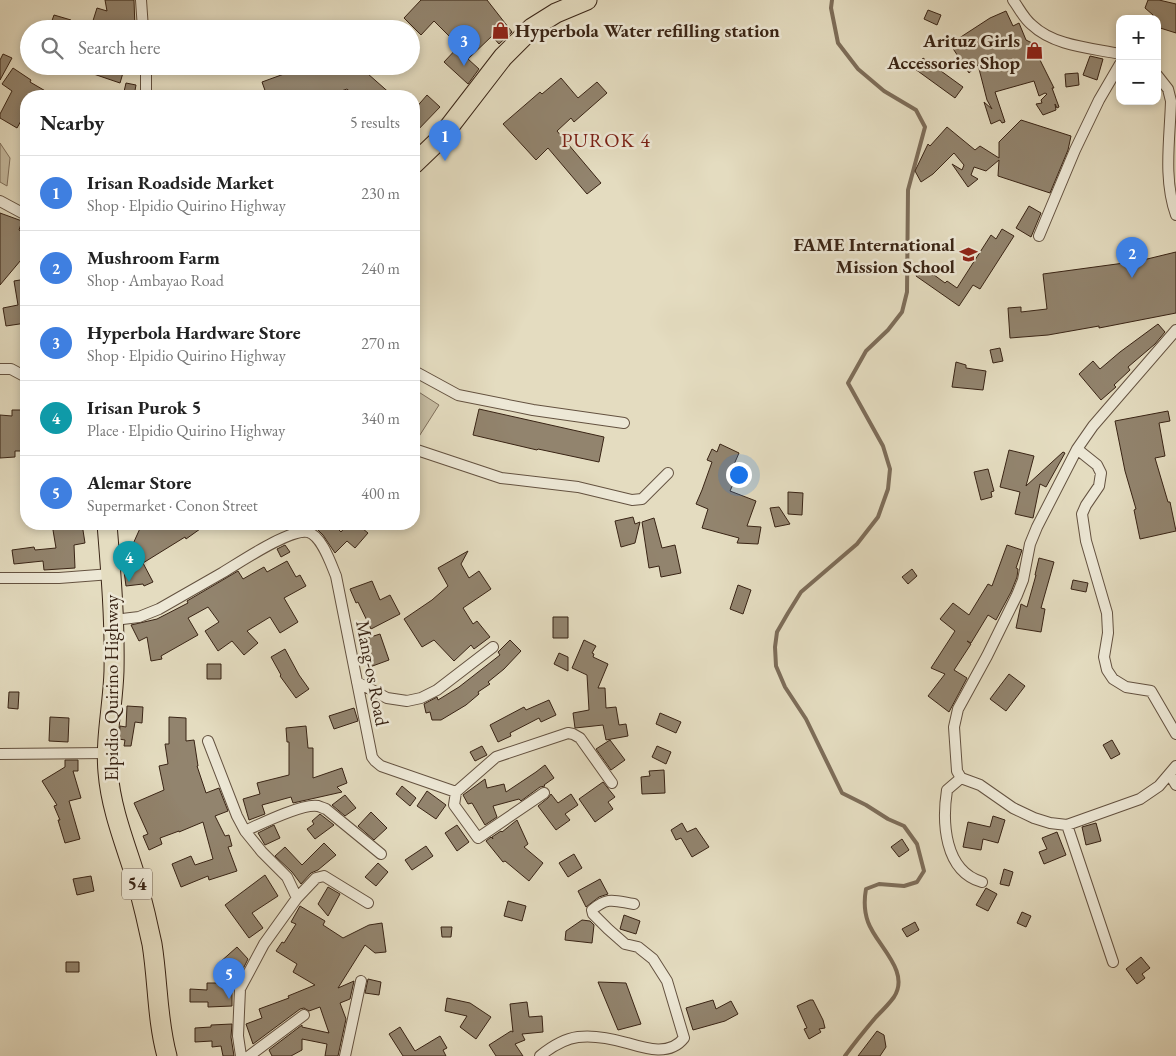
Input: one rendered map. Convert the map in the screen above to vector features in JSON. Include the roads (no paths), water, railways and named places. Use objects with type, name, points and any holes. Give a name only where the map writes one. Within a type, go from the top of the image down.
[{"type":"highway","points":[[420,158],[439,140],[503,57],[532,28],[556,13],[587,0]]},
{"type":"highway","name":"Elpidio Quirino Highway","points":[[107,530],[114,620],[114,673],[107,752],[110,794],[138,886],[152,944],[161,1035],[167,1056]]},
{"type":"street","points":[[141,0],[142,20]]},
{"type":"street","points":[[1014,0],[1031,25],[1044,36],[1063,44],[1116,53]]},
{"type":"street","points":[[1039,236],[1075,150],[1116,72]]},
{"type":"street","points":[[146,75],[146,90]]},
{"type":"street","points":[[1161,80],[1168,89],[1170,101],[1168,175],[1176,215]]},
{"type":"street","points":[[0,201],[20,212]]},
{"type":"street","points":[[1173,770],[1152,792],[1140,799],[1067,825],[1050,823],[1013,808],[980,785],[961,778],[957,771],[954,727],[958,709],[1017,595],[1023,580],[1030,544],[1037,526],[1077,449],[1100,418],[1176,330]]},
{"type":"street","points":[[0,368],[11,369],[20,373]]},
{"type":"street","points":[[420,374],[458,395],[533,410],[624,423]]},
{"type":"street","points":[[1077,449],[1096,465],[1101,473],[1099,486],[1082,514],[1086,541],[1107,613],[1108,633],[1104,657],[1107,670],[1113,679],[1126,687],[1151,691],[1176,734]]},
{"type":"street","points":[[420,451],[501,478],[578,487],[632,500],[642,499],[668,473]]},
{"type":"street","name":"Mang-os Road","points":[[114,620],[139,617],[274,542],[297,532],[308,532],[316,538],[328,555],[336,576],[372,757],[381,766],[456,792]]},
{"type":"street","points":[[0,578],[58,578],[111,574]]},
{"type":"street","points":[[357,682],[387,698],[407,701],[421,698],[437,690],[493,647]]},
{"type":"street","points":[[544,793],[478,838],[454,805],[456,792],[496,757],[568,733],[580,738],[612,783]]},
{"type":"street","points":[[208,741],[237,816],[245,831],[262,852],[287,877],[296,898]]},
{"type":"street","points":[[0,754],[107,752]]},
{"type":"street","points":[[1173,770],[1176,785]]},
{"type":"street","points":[[961,778],[947,790],[944,810],[947,839],[957,865],[972,879],[982,882]]},
{"type":"street","points":[[245,831],[278,816],[305,807],[317,806],[326,809],[381,854]]},
{"type":"street","points":[[1067,825],[1113,962]]},
{"type":"street","points":[[240,1056],[238,1036],[240,989],[264,944],[296,898],[316,878],[324,876],[368,903]]},
{"type":"street","points":[[540,1056],[551,1047],[578,1037],[611,1040],[650,1050],[671,1048],[680,1044],[684,1038],[667,981],[653,959],[638,947],[625,944],[608,930],[593,914],[592,910],[608,899],[634,904]]},
{"type":"street","points":[[345,1056],[360,981]]},
{"type":"street","points":[[249,1056],[304,1015]]},
{"type":"waterway","points":[[832,0],[831,8],[838,43],[858,69],[884,91],[916,110],[925,127],[908,190],[907,292],[902,312],[888,330],[866,351],[848,383],[883,446],[890,469],[888,489],[878,517],[857,544],[801,592],[777,632],[775,647],[776,666],[785,687],[806,719],[842,793],[904,826],[917,844],[924,871],[917,882],[904,886],[879,884],[866,889],[865,906],[868,922],[895,968],[898,987],[892,1000],[845,1056]]},
{"type":"place","name":"Hyperbola Water refilling station","points":[[501,30]]},
{"type":"place","name":"Arituz Girls Accessories Shop","points":[[1034,51]]},
{"type":"place","name":"Hyperbola Hardware Store","points":[[464,66]]},
{"type":"place","name":"Irisan Roadside Market","points":[[445,161]]},
{"type":"place","name":"FAME International Mission School","points":[[969,255]]},
{"type":"place","name":"Mushroom Farm","points":[[1132,278]]},
{"type":"place","name":"Irisan Purok 5","points":[[129,582]]},
{"type":"place","name":"Alemar Store","points":[[229,999]]},
{"type":"district","name":"PUROK 4","points":[[606,140]]}]
